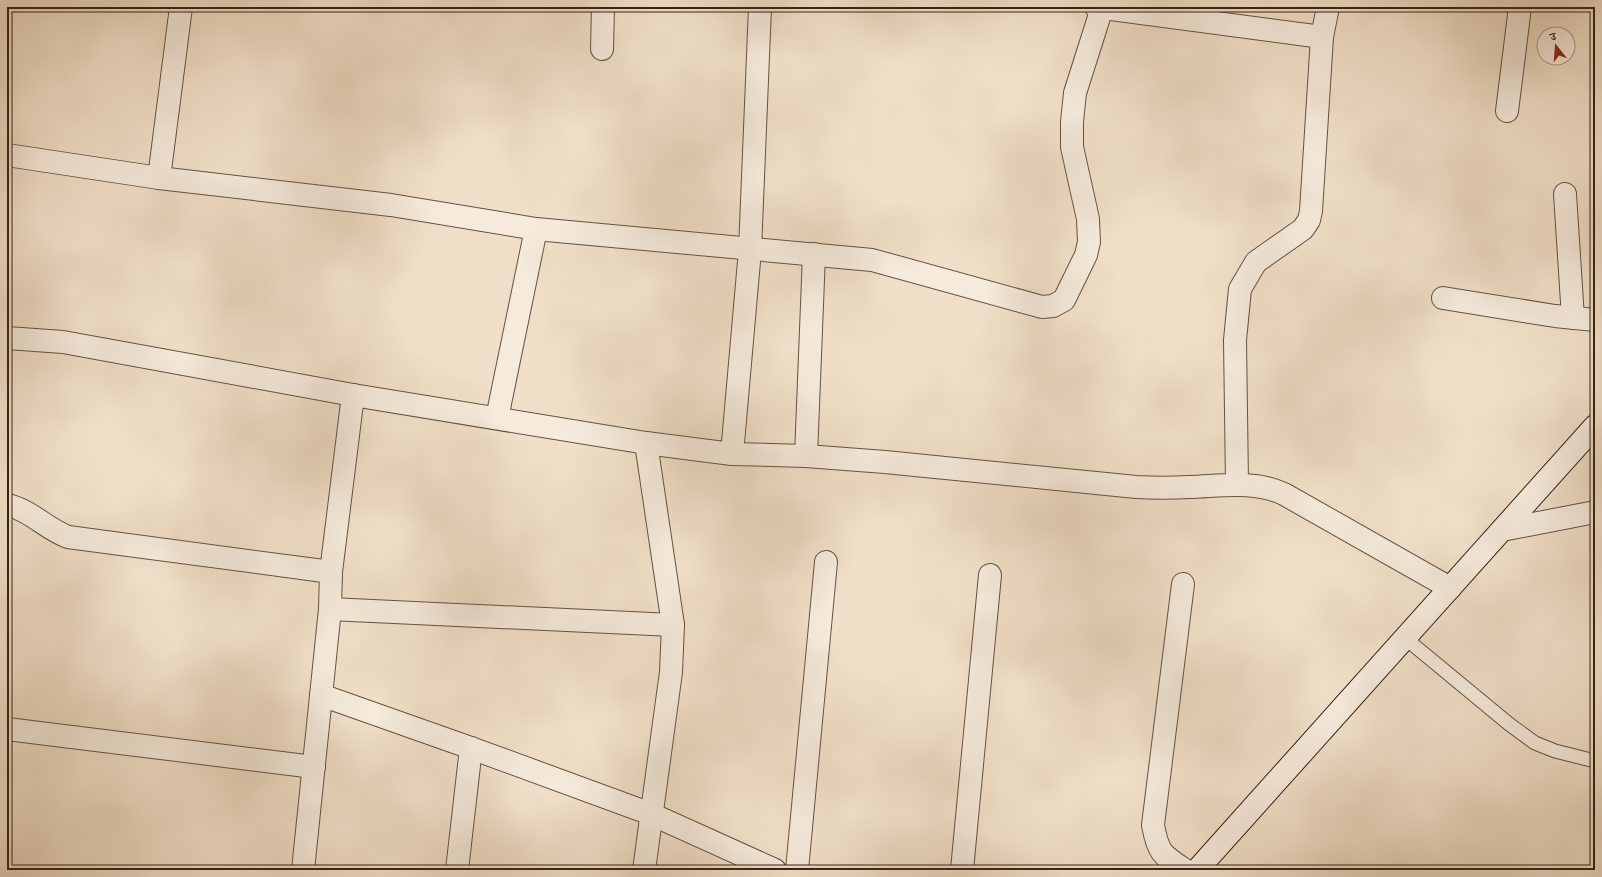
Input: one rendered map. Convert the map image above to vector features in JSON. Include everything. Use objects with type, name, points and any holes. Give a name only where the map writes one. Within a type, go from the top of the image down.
[{"type":"street","points":[[160,178],[181,7]]},
{"type":"street","points":[[602,48],[603,7]]},
{"type":"street","points":[[732,454],[750,250],[760,7]]},
{"type":"street","points":[[1236,484],[1235,340],[1240,289],[1256,262],[1303,230],[1309,220],[1311,211],[1322,36],[1328,7]]},
{"type":"street","points":[[1507,111],[1520,7]]},
{"type":"street","points":[[7,155],[160,178],[391,205],[536,229],[750,250],[814,254],[872,260],[1042,306],[1053,306],[1064,300],[1086,256],[1089,242],[1088,219],[1072,146],[1072,122],[1075,93],[1099,8],[1322,36]]},
{"type":"street","points":[[1565,194],[1573,318]]},
{"type":"street","points":[[497,418],[536,229]]},
{"type":"street","points":[[806,456],[814,254]]},
{"type":"street","points":[[1443,298],[1595,320]]},
{"type":"street","points":[[7,338],[63,342],[353,395],[646,443],[732,454],[806,456],[892,463],[1136,487],[1165,488],[1236,484],[1255,485],[1271,488],[1284,494],[1450,588]]},
{"type":"street","points":[[303,870],[330,609],[331,572],[353,395]]},
{"type":"street","points":[[1197,870],[1595,426]]},
{"type":"street","points":[[644,870],[671,672],[673,625],[646,443]]},
{"type":"street","points":[[7,505],[22,510],[59,534],[68,538],[331,572]]},
{"type":"street","points":[[1502,530],[1595,512]]},
{"type":"street","points":[[797,870],[826,562]]},
{"type":"street","points":[[962,870],[990,575]]},
{"type":"street","points":[[1183,584],[1153,826],[1156,844],[1166,857],[1185,870]]},
{"type":"street","points":[[330,609],[673,625]]},
{"type":"street","points":[[320,695],[471,748],[651,814],[775,870]]},
{"type":"street","points":[[7,729],[314,767]]},
{"type":"street","points":[[457,870],[471,748]]},
{"type":"lane","points":[[1405,638],[1535,744],[1555,751],[1595,761]]}]
